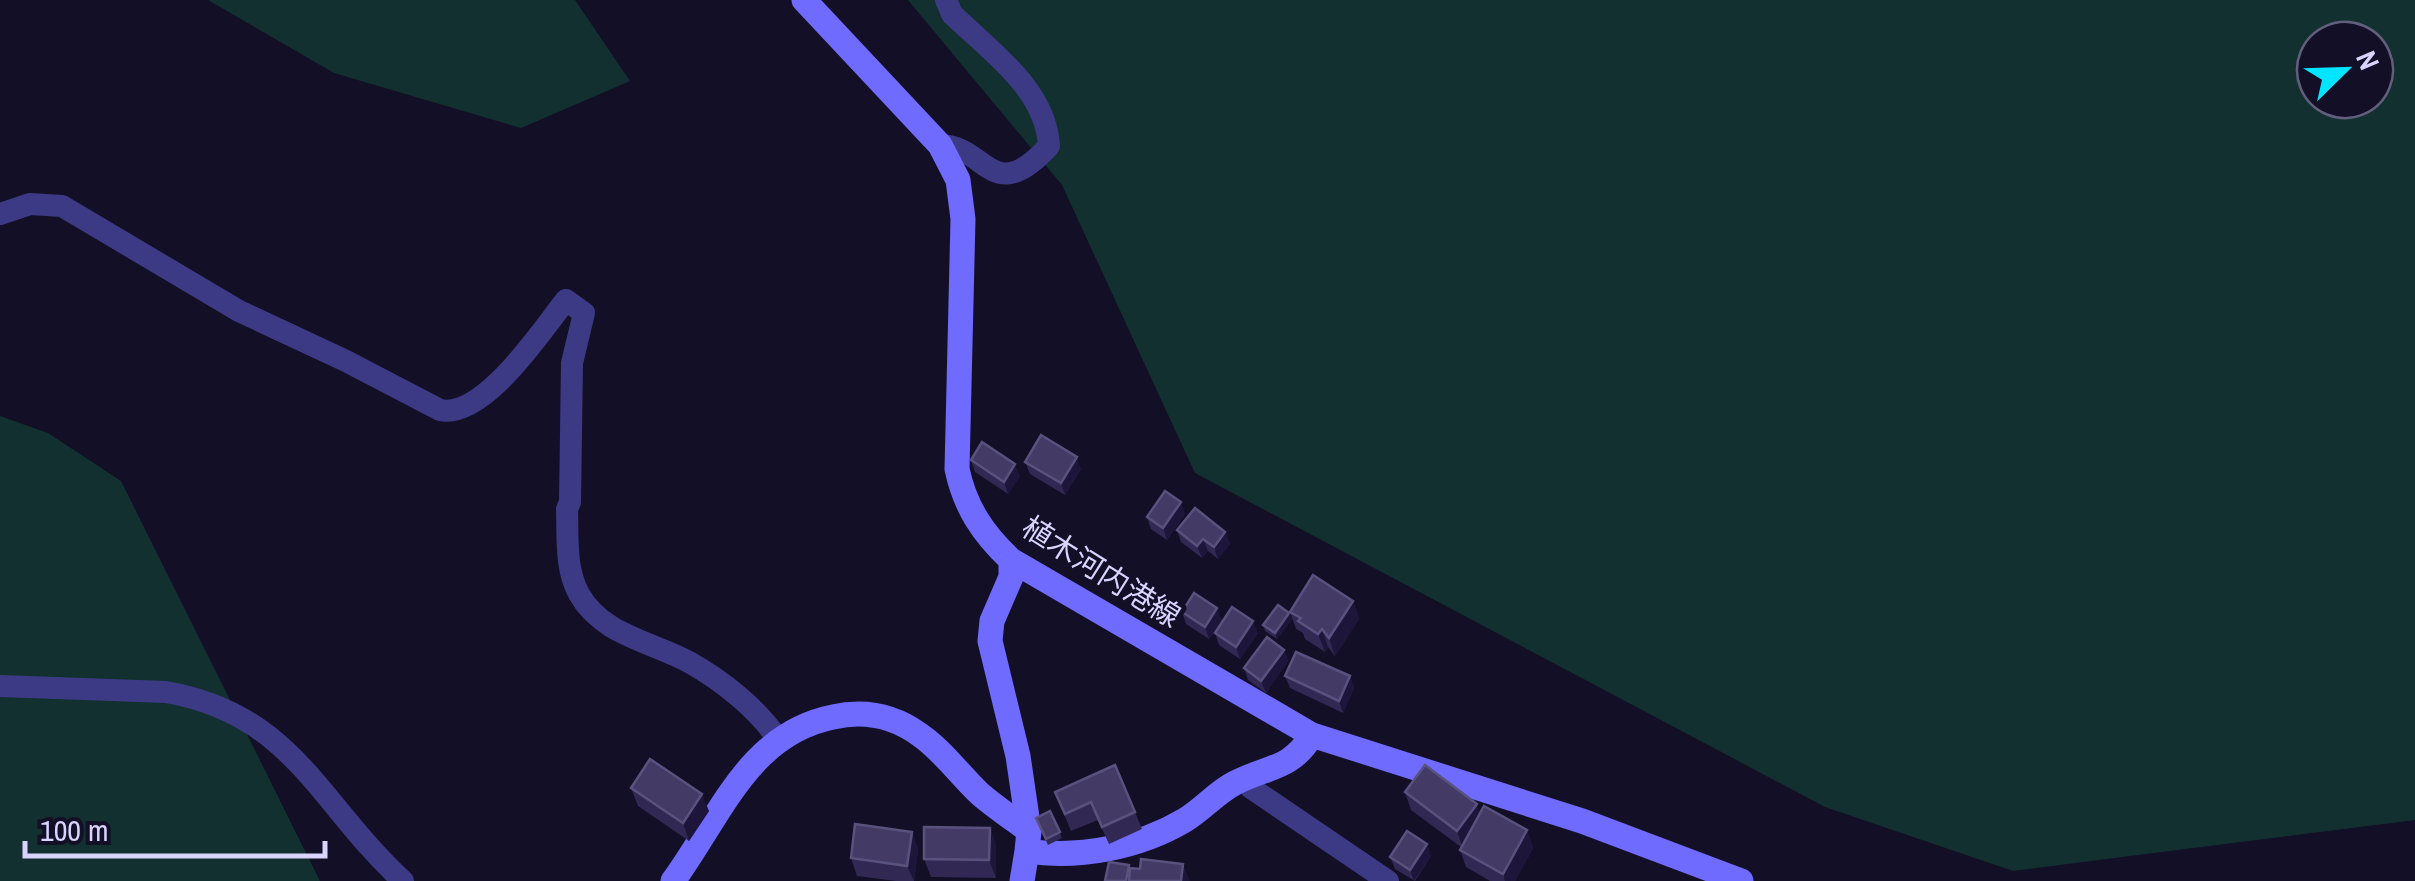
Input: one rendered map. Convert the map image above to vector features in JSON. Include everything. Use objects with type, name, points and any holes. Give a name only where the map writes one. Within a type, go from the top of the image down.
[{"type":"main road","name":"植木河内港線","points":[[804,0],[940,145],[958,180],[964,218],[957,469],[962,492],[980,528],[1011,560],[1312,735],[1582,821],[1740,881]]},
{"type":"main road","points":[[1011,560],[1010,577],[992,620],[990,641],[1018,756],[1028,841],[1022,881]]},
{"type":"main road","points":[[673,881],[751,763],[777,738],[810,721],[846,714],[883,716],[920,735],[1044,854],[1096,850],[1147,839],[1186,819],[1234,784],[1286,765],[1303,750],[1312,735]]},
{"type":"street","points":[[940,145],[951,145],[993,172],[1008,174],[1034,162],[1049,146],[1048,124],[1030,91],[952,14],[946,0]]},
{"type":"street","points":[[0,214],[30,204],[62,206],[238,311],[453,413],[478,400],[504,375],[566,300],[584,313],[572,362],[568,510],[568,560],[578,592],[602,624],[686,661],[720,681],[777,738]]},
{"type":"street","points":[[0,686],[166,692],[233,711],[263,728],[312,777],[383,863],[403,881]]},
{"type":"street","points":[[1245,779],[1251,788],[1388,881]]},
{"type":"green space","points":[[208,0],[575,0],[630,81],[521,128],[334,73]]},
{"type":"green space","points":[[908,0],[2415,0],[2415,820],[2013,871],[1825,807],[1195,473],[1062,185]]},
{"type":"green space","points":[[0,416],[48,433],[121,481],[320,881],[0,881]]},
{"type":"building","points":[[1041,435],[1077,457],[1061,483],[1025,462]]},
{"type":"building","points":[[982,442],[1015,464],[1004,482],[971,460]]},
{"type":"building","points":[[1165,491],[1181,502],[1163,528],[1147,517]]},
{"type":"building","points":[[1195,508],[1225,532],[1214,547],[1203,539],[1197,546],[1177,530]]},
{"type":"building","points":[[1313,575],[1353,601],[1329,638],[1322,629],[1318,634],[1290,612]]},
{"type":"building","points":[[1194,593],[1217,608],[1205,627],[1182,612]]},
{"type":"building","points":[[1278,605],[1289,613],[1275,633],[1263,625]]},
{"type":"building","points":[[1232,607],[1253,621],[1236,647],[1215,633]]},
{"type":"building","points":[[1267,637],[1284,650],[1261,681],[1244,668]]},
{"type":"building","points":[[1296,652],[1350,676],[1339,701],[1285,676]]},
{"type":"building","points":[[650,759],[702,794],[683,823],[631,788]]},
{"type":"building","points":[[1115,765],[1135,812],[1102,827],[1091,802],[1065,814],[1055,792]]},
{"type":"building","points":[[1425,765],[1477,804],[1457,831],[1405,792]]},
{"type":"building","points":[[1484,806],[1527,830],[1503,874],[1460,850]]},
{"type":"building","points":[[1050,811],[1060,832],[1046,839],[1036,818]]},
{"type":"building","points":[[855,824],[912,832],[907,866],[851,858]]},
{"type":"building","points":[[924,827],[990,828],[989,860],[924,859]]},
{"type":"building","points":[[1407,831],[1427,844],[1410,870],[1390,857]]},
{"type":"building","points":[[1141,859],[1183,864],[1181,881],[1129,881],[1130,868],[1140,869]]},
{"type":"building","points":[[1109,862],[1129,865],[1126,881],[1105,881]]}]
